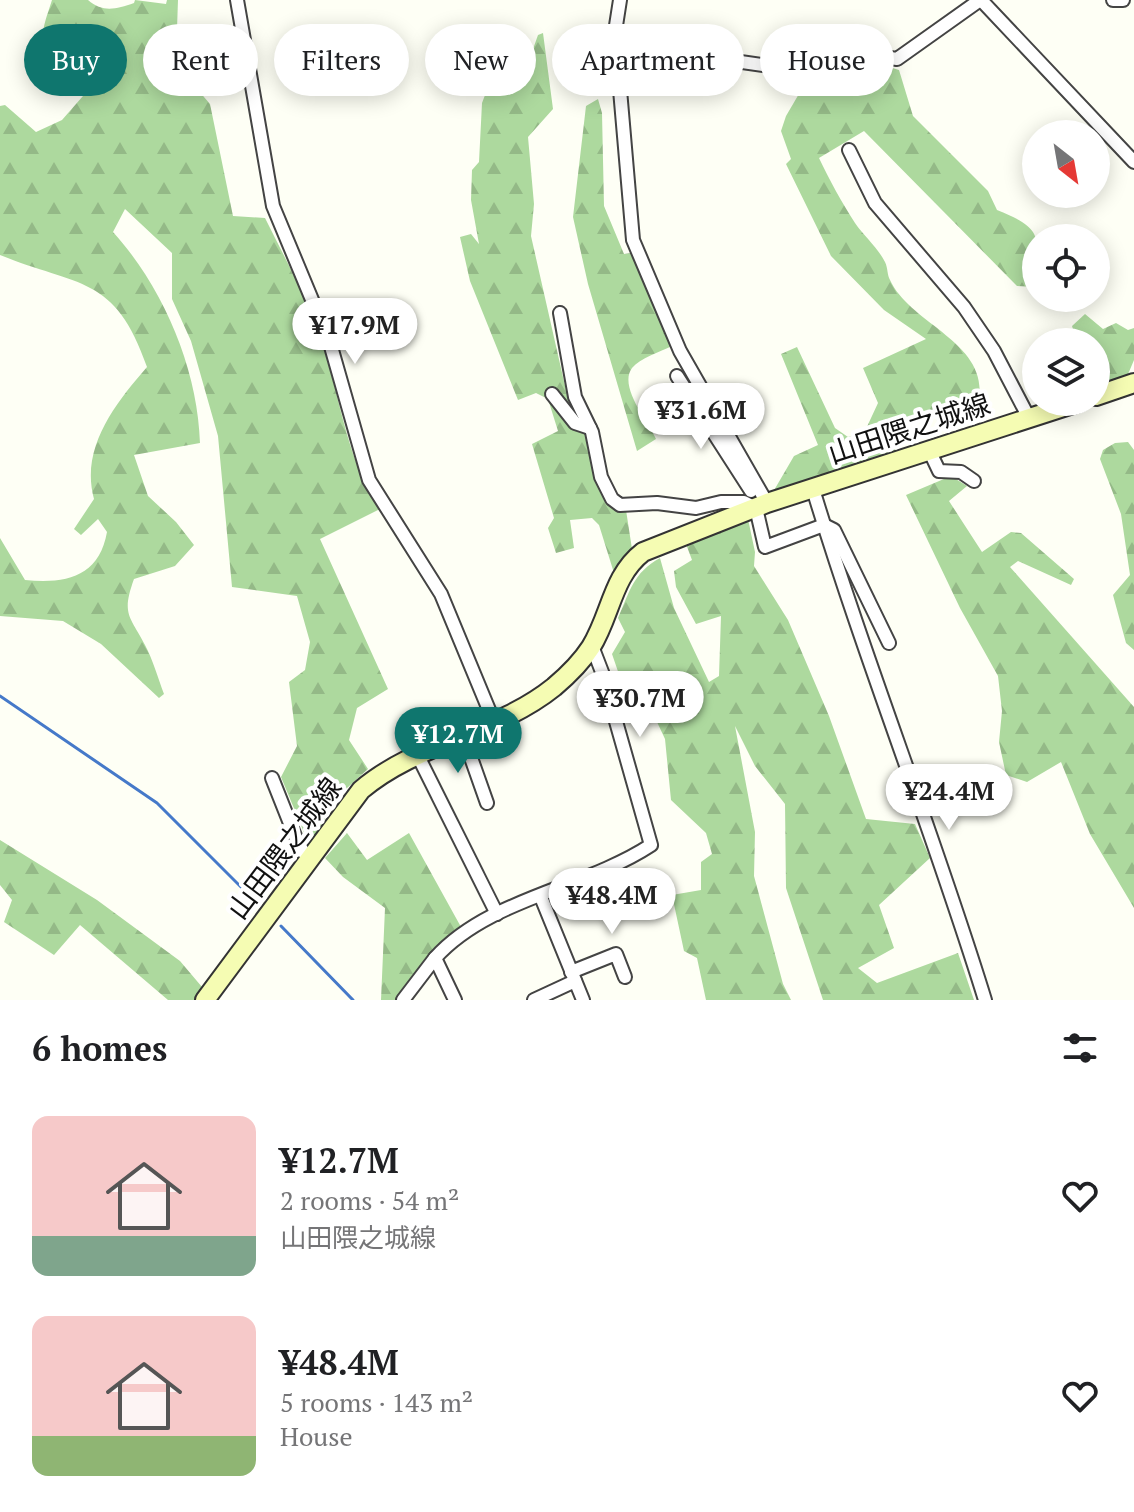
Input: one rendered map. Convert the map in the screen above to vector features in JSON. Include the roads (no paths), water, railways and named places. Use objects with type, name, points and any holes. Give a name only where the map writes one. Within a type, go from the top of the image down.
[{"type":"main road","points":[[1110,391],[1134,383]]},
{"type":"main road","name":"山田隈之城線","points":[[205,1000],[361,790],[418,756],[494,722],[555,686],[592,646],[630,562],[662,542],[761,506],[1035,416]]},
{"type":"street","points":[[237,0],[273,206],[330,343],[366,470],[441,594],[448,619],[494,722]]},
{"type":"street","points":[[618,24],[620,0]]},
{"type":"street","points":[[744,62],[804,71],[842,51],[897,59],[980,0],[1134,162]]},
{"type":"street","points":[[1113,0],[1123,0]]},
{"type":"street","points":[[621,96],[633,240],[680,351],[761,506],[765,547],[824,525],[834,530],[842,540],[889,643]]},
{"type":"street","points":[[849,150],[875,203],[964,307],[994,351],[1029,418]]},
{"type":"street","points":[[560,313],[575,397],[590,428],[601,477],[612,499],[620,505],[657,503],[696,508],[744,502],[761,506]]},
{"type":"street","points":[[677,376],[761,506]]},
{"type":"street","points":[[552,394],[575,423],[590,428]]},
{"type":"street","points":[[929,450],[939,471],[961,472],[974,481]]},
{"type":"street","points":[[813,489],[985,1000]]},
{"type":"street","points":[[403,1000],[450,941],[497,914],[541,897],[651,845],[592,646]]},
{"type":"street","points":[[463,735],[487,803]]},
{"type":"street","points":[[418,756],[497,914]]},
{"type":"street","points":[[272,778],[297,841],[309,861]]},
{"type":"street","points":[[541,897],[583,1000]]},
{"type":"street","points":[[534,1000],[616,954],[625,977]]},
{"type":"street","points":[[435,958],[455,1000]]},
{"type":"waterway","points":[[0,696],[157,803],[259,905]]},
{"type":"waterway","points":[[281,926],[353,1000]]}]
